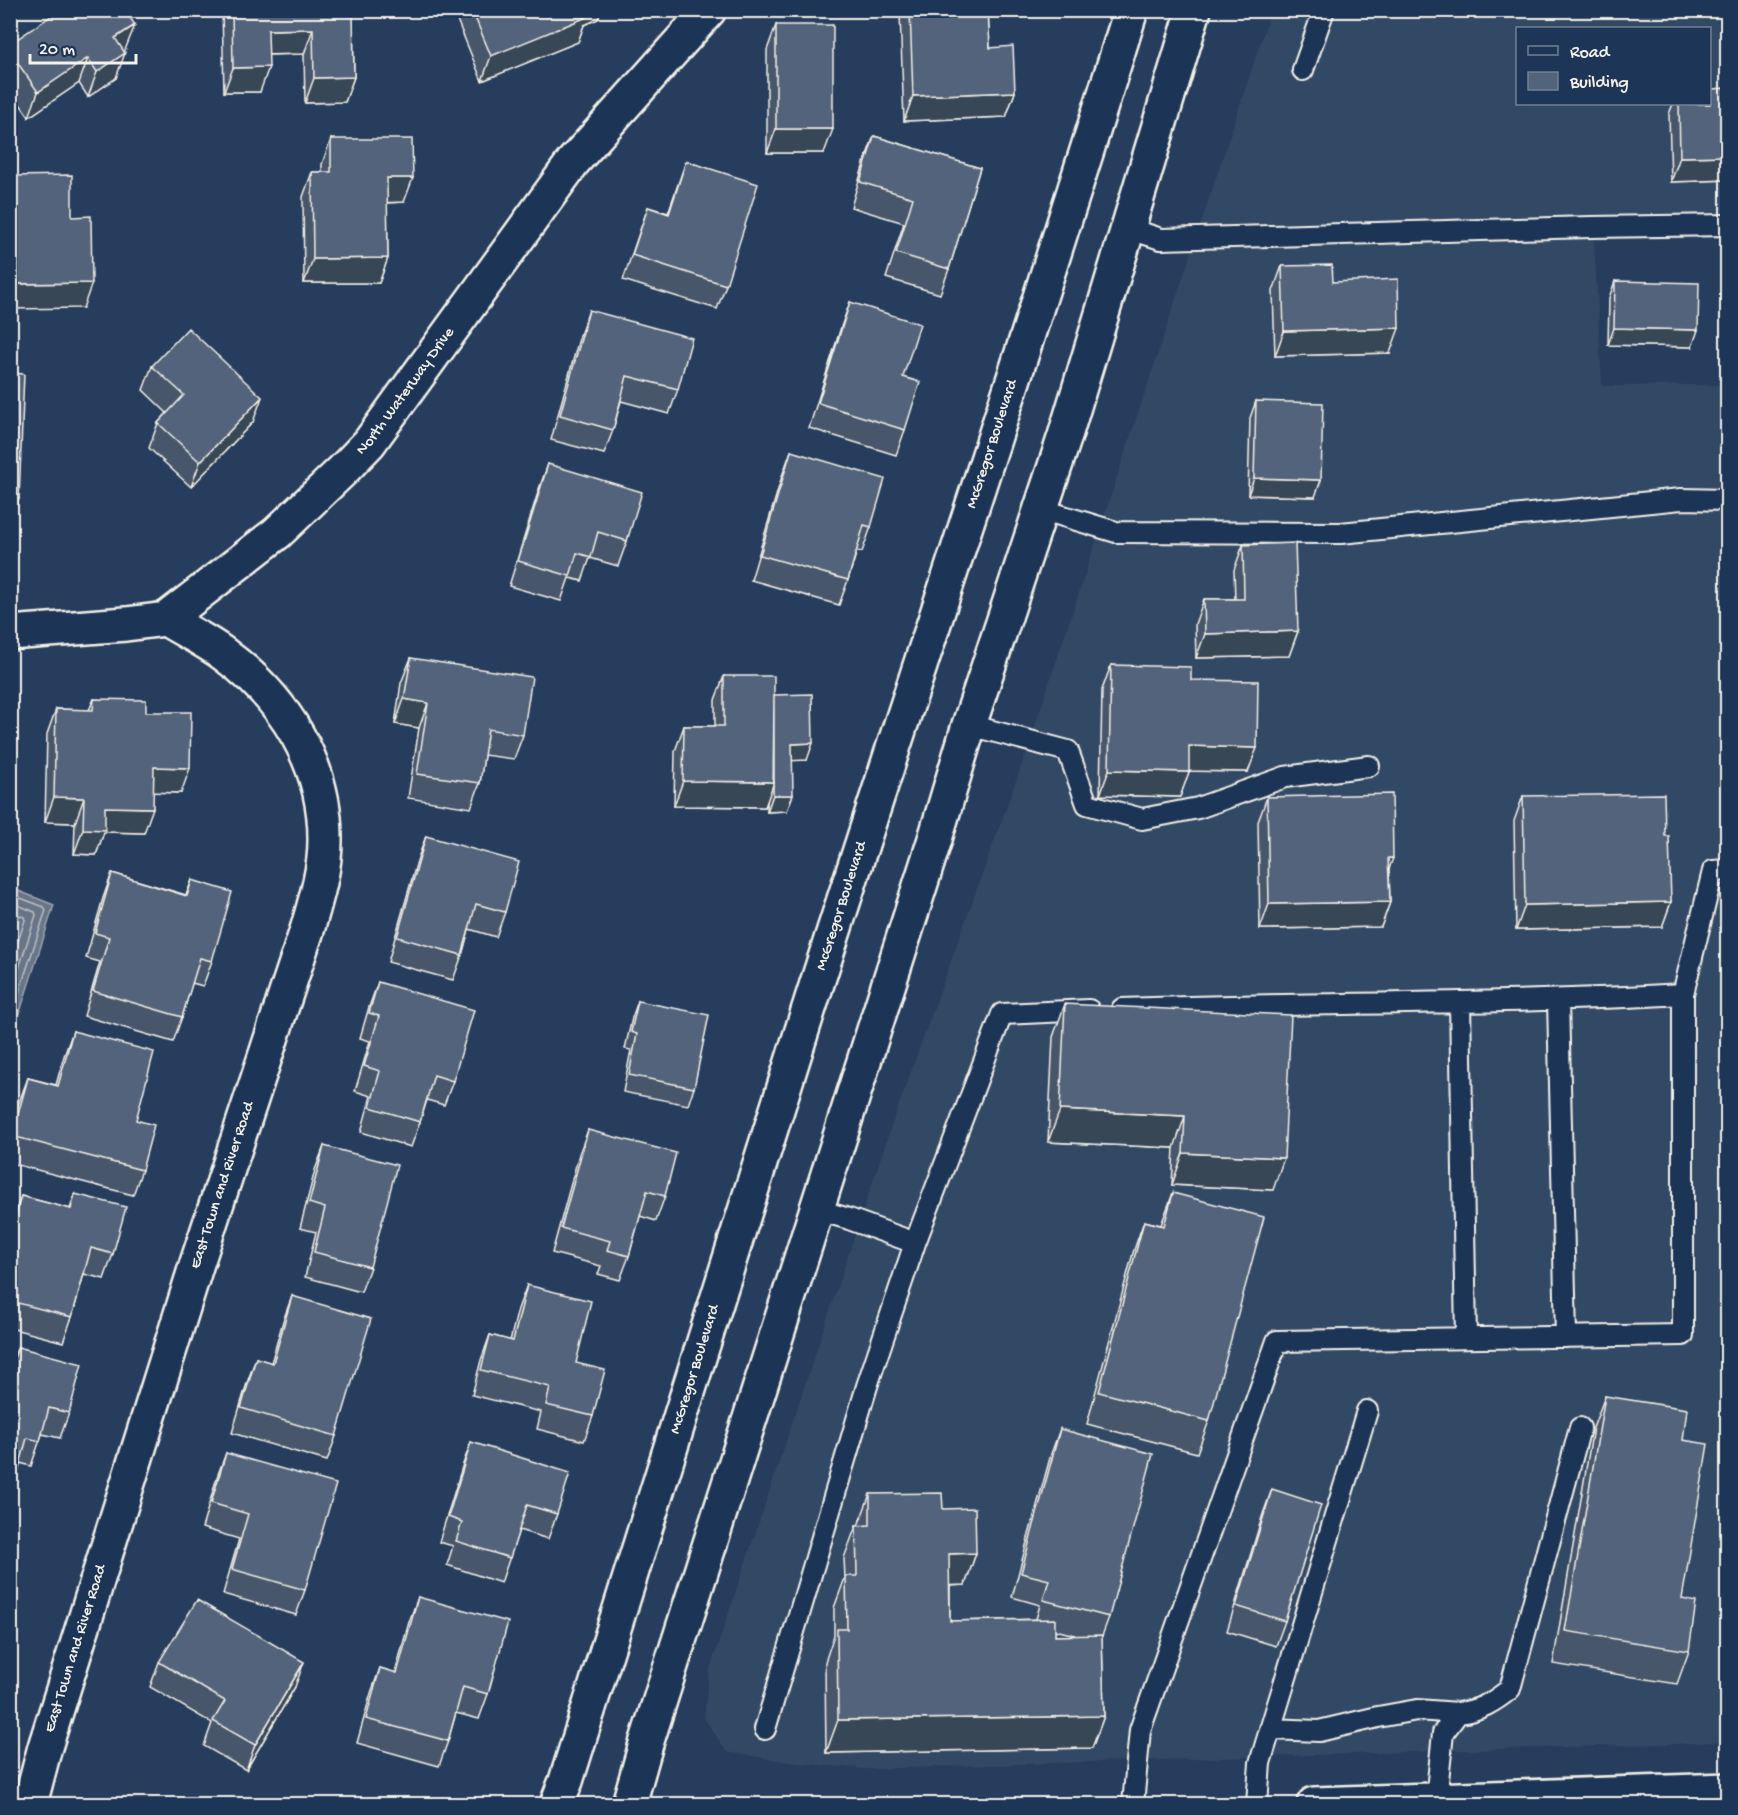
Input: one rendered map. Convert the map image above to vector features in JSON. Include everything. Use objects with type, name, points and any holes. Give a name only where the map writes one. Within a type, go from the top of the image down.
[{"type":"main road","name":"North Waterway Drive","points":[[166,619],[277,533],[369,443],[573,162],[709,10]]},
{"type":"main road","name":"McGregor Boulevard","points":[[557,1804],[584,1725],[808,1011],[1066,222],[1131,10]]},
{"type":"main road","points":[[629,1804],[815,1209],[935,839],[969,724],[1065,436],[1194,10]]},
{"type":"main road","points":[[10,633],[166,619]]},
{"type":"main road","name":"East Town and River Road","points":[[30,1804],[48,1736],[193,1274],[308,927],[320,885],[326,842],[322,799],[313,767],[288,717],[259,683],[224,654],[166,619]]},
{"type":"main road","points":[[1314,1804],[1436,1802],[1728,1790]]},
{"type":"lane","points":[[1304,70],[1324,10]]},
{"type":"lane","points":[[1127,228],[1161,239],[1728,225]]},
{"type":"lane","points":[[1040,509],[1116,532],[1341,533],[1681,499],[1728,500]]},
{"type":"lane","points":[[969,724],[1068,751],[1087,804],[1142,819],[1198,808],[1285,777],[1369,766]]},
{"type":"lane","points":[[1133,1804],[1140,1730],[1277,1341],[1683,1335],[1683,994],[1713,871],[1728,870]]},
{"type":"lane","points":[[765,1729],[867,1386],[915,1243],[1002,1014],[1226,1005],[1460,1002],[1683,994]]},
{"type":"lane","points":[[1558,999],[1566,1337]]},
{"type":"lane","points":[[1460,1002],[1466,1338]]},
{"type":"lane","points":[[815,1209],[915,1243]]},
{"type":"lane","points":[[1257,1804],[1260,1763],[1367,1411]]},
{"type":"lane","points":[[1270,1729],[1319,1731],[1417,1710],[1472,1712],[1493,1702],[1510,1689],[1580,1428]]},
{"type":"lane","points":[[1436,1802],[1443,1733],[1458,1713]]},
{"type":"shaded area","points":[[1271,11],[1727,11],[1727,238],[1594,240],[1602,386],[1727,385],[1727,1742],[866,1769],[797,1763],[727,1752],[704,1718],[709,1672],[890,1130],[1025,756]]},
{"type":"water","points":[[11,888],[54,905],[11,1040]]},
{"type":"building","points":[[60,10],[125,10],[135,25],[115,38],[125,53],[97,72],[88,58],[38,92],[10,52],[10,44]]},
{"type":"building","points":[[232,10],[353,10],[354,77],[314,78],[313,29],[268,30],[269,67],[233,68]]},
{"type":"building","points":[[472,10],[584,10],[587,17],[491,56]]},
{"type":"building","points":[[910,10],[988,10],[990,48],[1013,46],[1015,92],[913,96]]},
{"type":"building","points":[[776,25],[833,25],[833,129],[776,129]]},
{"type":"building","points":[[1728,88],[1728,156],[1680,157],[1679,105],[1711,105],[1711,89]]},
{"type":"building","points":[[874,136],[980,168],[949,269],[896,253],[913,198],[860,182]]},
{"type":"building","points":[[331,139],[412,139],[413,178],[387,178],[388,258],[313,259],[312,172],[331,172]]},
{"type":"building","points":[[686,161],[758,184],[726,285],[632,255],[648,207],[669,214]]},
{"type":"building","points":[[72,175],[72,217],[91,216],[92,283],[10,284],[10,176]]},
{"type":"building","points":[[1332,265],[1333,282],[1398,279],[1399,328],[1284,331],[1282,266]]},
{"type":"building","points":[[1615,281],[1699,283],[1698,330],[1614,328]]},
{"type":"building","points":[[850,302],[920,324],[903,377],[920,382],[905,430],[818,403]]},
{"type":"building","points":[[589,310],[692,338],[678,389],[627,376],[613,430],[560,415]]},
{"type":"building","points":[[188,328],[262,397],[200,462],[158,423],[184,395],[152,366]]},
{"type":"building","points":[[10,373],[24,374],[19,499],[10,498]]},
{"type":"building","points":[[1256,401],[1323,403],[1321,480],[1254,478]]},
{"type":"building","points":[[791,451],[885,479],[871,527],[864,525],[848,580],[760,555]]},
{"type":"building","points":[[548,464],[642,492],[627,541],[598,532],[591,557],[577,553],[570,576],[518,561]]},
{"type":"building","points":[[1295,543],[1298,631],[1205,634],[1204,599],[1244,599],[1243,545]]},
{"type":"building","points":[[411,658],[532,677],[523,735],[488,729],[480,783],[417,774],[428,703],[404,699]]},
{"type":"building","points":[[1111,665],[1191,667],[1191,680],[1258,681],[1257,748],[1189,746],[1189,772],[1109,770]]},
{"type":"building","points":[[724,676],[774,676],[774,782],[683,781],[684,726],[724,726]]},
{"type":"building","points":[[812,694],[813,743],[792,744],[793,795],[773,795],[774,695]]},
{"type":"building","points":[[94,699],[146,700],[146,712],[191,712],[190,768],[154,767],[153,808],[105,807],[105,830],[83,829],[84,798],[54,797],[56,709],[93,710]]},
{"type":"building","points":[[1392,794],[1393,858],[1388,858],[1390,902],[1269,904],[1267,797]]},
{"type":"building","points":[[1664,794],[1665,836],[1669,836],[1671,902],[1525,905],[1523,796]]},
{"type":"building","points":[[426,836],[519,862],[505,912],[476,904],[462,955],[397,937]]},
{"type":"building","points":[[112,873],[187,896],[192,880],[232,892],[212,961],[200,958],[182,1017],[93,991],[109,937],[95,933]]},
{"type":"building","points":[[378,982],[474,1010],[453,1081],[434,1075],[420,1122],[370,1107],[380,1071],[364,1066],[379,1016],[369,1013]]},
{"type":"building","points":[[638,1001],[709,1015],[694,1088],[629,1075],[637,1034],[631,1032]]},
{"type":"building","points":[[1065,1004],[1291,1015],[1284,1158],[1183,1153],[1185,1116],[1060,1110]]},
{"type":"building","points":[[73,1031],[154,1052],[136,1120],[154,1125],[142,1170],[12,1136],[28,1078],[58,1086]]},
{"type":"building","points":[[588,1130],[676,1153],[665,1196],[647,1191],[629,1256],[607,1250],[610,1241],[561,1228]]},
{"type":"building","points":[[324,1146],[397,1165],[370,1267],[314,1252],[325,1208],[309,1203]]},
{"type":"building","points":[[1173,1193],[1264,1217],[1209,1421],[1099,1392],[1144,1221],[1164,1226]]},
{"type":"building","points":[[75,1194],[126,1207],[113,1254],[91,1248],[72,1317],[10,1301],[10,1237],[21,1196],[71,1209]]},
{"type":"building","points":[[527,1285],[591,1301],[576,1363],[605,1370],[593,1416],[546,1405],[550,1387],[481,1370],[490,1335],[513,1341]]},
{"type":"building","points":[[292,1296],[371,1319],[336,1436],[241,1408],[256,1358],[273,1363]]},
{"type":"building","points":[[18,1347],[82,1364],[69,1413],[49,1408],[40,1441],[27,1438],[18,1472],[10,1470],[10,1357],[14,1358]]},
{"type":"building","points":[[1605,1396],[1687,1409],[1683,1440],[1708,1444],[1682,1599],[1696,1602],[1689,1651],[1565,1631]]},
{"type":"building","points":[[1060,1429],[1153,1454],[1109,1617],[1043,1600],[1049,1580],[1021,1573]]},
{"type":"building","points":[[471,1442],[570,1473],[557,1514],[527,1505],[510,1558],[456,1541],[462,1522],[448,1517]]},
{"type":"building","points":[[226,1453],[336,1484],[305,1590],[232,1569],[248,1514],[211,1503]]},
{"type":"building","points":[[1272,1489],[1321,1505],[1285,1621],[1236,1606]]},
{"type":"building","points":[[942,1493],[943,1509],[975,1508],[976,1553],[949,1554],[950,1621],[1055,1619],[1055,1636],[1102,1635],[1104,1716],[838,1720],[837,1629],[847,1629],[846,1576],[857,1576],[856,1526],[870,1525],[870,1494]]},
{"type":"building","points":[[418,1597],[508,1622],[488,1694],[463,1687],[448,1741],[366,1719],[380,1668],[397,1673]]},
{"type":"building","points":[[197,1600],[304,1662],[255,1745],[213,1721],[225,1701],[159,1662]]}]
